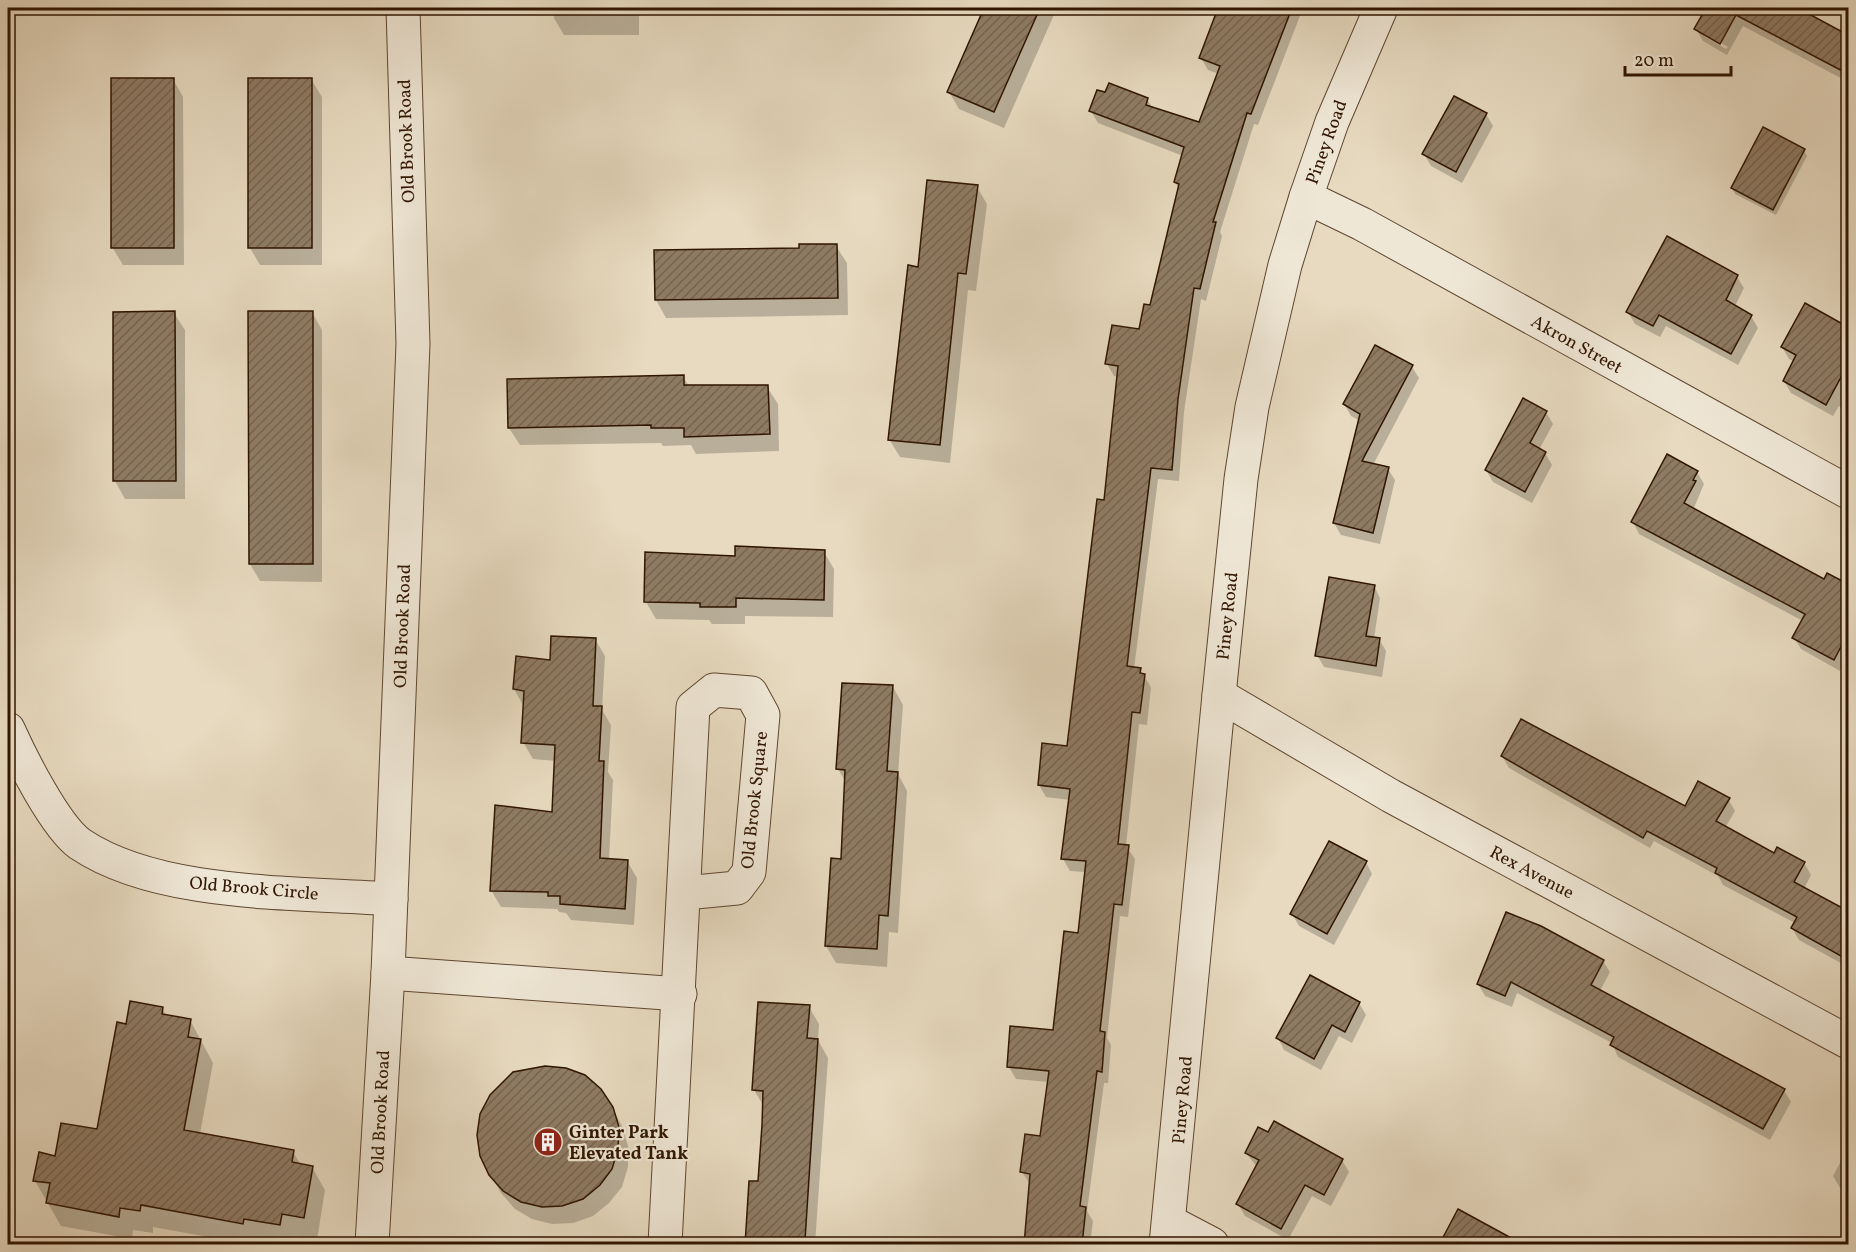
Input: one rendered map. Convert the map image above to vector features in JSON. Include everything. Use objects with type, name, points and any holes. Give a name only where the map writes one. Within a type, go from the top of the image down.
[{"type":"street","name":"Old Brook Road","points":[[372,1245],[388,973],[414,344],[403,8]]},
{"type":"street","name":"Piney Road","points":[[1168,1233],[1219,695],[1251,407],[1282,277],[1306,197],[1339,103],[1381,8]]},
{"type":"street","name":"Akron Street","points":[[1306,197],[1362,224],[1848,492]]},
{"type":"street","name":"Old Brook Square","points":[[665,1245],[680,994],[693,707],[714,690],[751,693],[763,715],[749,872],[737,888],[685,893]]},
{"type":"street","name":"Rex Avenue","points":[[1219,695],[1391,796],[1848,1042]]},
{"type":"street","name":"Old Brook Circle","points":[[8,729],[22,760],[52,811],[79,843],[139,872],[197,886],[391,899]]},
{"type":"street","points":[[388,973],[680,994]]},
{"type":"street","points":[[1168,1233],[1212,1245]]},
{"type":"building","points":[[984,8],[1040,8],[994,112],[947,92]]},
{"type":"building","points":[[1218,8],[1292,8],[1251,114],[1247,113],[1213,222],[1216,222],[1200,289],[1194,288],[1178,399],[1172,470],[1151,468],[1127,666],[1141,668],[1140,673],[1145,674],[1140,713],[1132,712],[1118,844],[1129,845],[1122,905],[1114,904],[1100,1031],[1105,1032],[1102,1072],[1097,1071],[1080,1206],[1086,1207],[1082,1245],[1024,1245],[1030,1174],[1020,1172],[1025,1134],[1040,1136],[1049,1071],[1007,1067],[1010,1026],[1053,1030],[1064,931],[1078,933],[1086,861],[1061,859],[1070,789],[1038,785],[1042,743],[1067,746],[1097,499],[1104,500],[1118,366],[1105,364],[1112,325],[1139,329],[1144,304],[1150,305],[1179,184],[1174,182],[1184,147],[1089,111],[1097,90],[1105,92],[1109,83],[1148,98],[1146,105],[1199,122],[1220,66],[1199,58]]},
{"type":"building","points":[[1706,8],[1798,8],[1848,35],[1848,74],[1736,15],[1720,44],[1694,29]]},
{"type":"building","points":[[111,78],[174,78],[174,248],[111,248]]},
{"type":"building","points":[[248,78],[312,78],[312,248],[248,248]]},
{"type":"building","points":[[1454,96],[1487,113],[1456,172],[1422,154]]},
{"type":"building","points":[[1763,127],[1805,149],[1773,210],[1731,188]]},
{"type":"building","points":[[927,180],[978,185],[966,274],[958,273],[940,445],[888,440],[908,265],[918,267]]},
{"type":"building","points":[[1667,236],[1738,275],[1726,300],[1752,315],[1731,354],[1659,315],[1653,326],[1626,312]]},
{"type":"building","points":[[799,244],[837,244],[838,298],[655,300],[654,250],[799,248]]},
{"type":"building","points":[[1805,303],[1848,327],[1848,364],[1826,405],[1783,381],[1796,355],[1781,347]]},
{"type":"building","points":[[175,311],[176,481],[113,481],[113,312]]},
{"type":"building","points":[[248,311],[313,311],[313,564],[249,564]]},
{"type":"building","points":[[1375,345],[1413,365],[1362,461],[1389,467],[1373,533],[1333,523],[1360,414],[1343,404]]},
{"type":"building","points":[[684,375],[684,385],[768,385],[770,434],[684,437],[684,428],[651,428],[651,425],[508,428],[507,379]]},
{"type":"building","points":[[1523,398],[1547,411],[1530,443],[1546,452],[1525,492],[1485,470]]},
{"type":"building","points":[[1667,454],[1698,471],[1693,480],[1696,481],[1684,503],[1824,579],[1827,573],[1848,584],[1848,633],[1834,660],[1792,638],[1805,614],[1631,522]]},
{"type":"building","points":[[735,546],[825,550],[824,600],[736,598],[736,607],[700,607],[700,603],[644,602],[645,552],[735,556]]},
{"type":"building","points":[[1329,577],[1375,585],[1366,636],[1380,638],[1376,666],[1315,656]]},
{"type":"building","points":[[551,636],[596,638],[593,706],[602,706],[599,761],[604,761],[600,858],[628,860],[625,909],[560,904],[560,896],[548,896],[548,892],[490,891],[495,805],[552,812],[555,745],[521,743],[524,691],[513,689],[516,656],[550,660]]},
{"type":"building","points":[[842,683],[893,685],[887,771],[898,772],[888,916],[879,915],[877,949],[825,946],[831,858],[841,859],[845,770],[836,769]]},
{"type":"building","points":[[1521,719],[1685,806],[1698,781],[1730,798],[1716,821],[1774,853],[1777,847],[1805,862],[1794,882],[1848,911],[1848,960],[1791,928],[1797,917],[1715,873],[1717,868],[1647,831],[1643,838],[1501,756]]},
{"type":"building","points":[[1329,841],[1367,861],[1327,934],[1290,914]]},
{"type":"building","points":[[1506,912],[1541,926],[1604,960],[1591,985],[1785,1089],[1763,1129],[1610,1045],[1614,1037],[1511,982],[1505,996],[1477,984]]},
{"type":"building","points":[[1310,975],[1360,1002],[1345,1032],[1332,1025],[1314,1059],[1276,1038]]},
{"type":"building","points":[[130,1001],[163,1007],[162,1014],[191,1019],[188,1037],[201,1039],[184,1130],[294,1150],[292,1162],[313,1166],[304,1218],[282,1214],[280,1225],[244,1219],[243,1224],[141,1205],[140,1211],[120,1208],[119,1217],[46,1203],[50,1183],[33,1181],[39,1152],[55,1156],[61,1123],[97,1129],[117,1022],[126,1024]]},
{"type":"building","points":[[758,1002],[810,1005],[807,1038],[818,1039],[805,1240],[795,1239],[794,1245],[745,1245],[749,1181],[758,1181],[762,1125],[763,1091],[752,1090]]},
{"type":"building","name":"Ginter Park Elevated Tank","points":[[545,1066],[566,1068],[585,1075],[601,1089],[613,1107],[619,1127],[618,1149],[612,1169],[600,1185],[583,1199],[562,1206],[542,1207],[521,1202],[503,1191],[489,1175],[480,1156],[477,1135],[480,1114],[490,1095],[513,1072]]},
{"type":"building","points":[[1274,1121],[1343,1159],[1324,1195],[1305,1185],[1281,1229],[1236,1204],[1259,1160],[1245,1153],[1258,1127],[1268,1132]]},
{"type":"building","points":[[1458,1209],[1524,1245],[1439,1245]]},
{"type":"place","name":"Ginter Park Elevated Tank","points":[[548,1142]]}]
